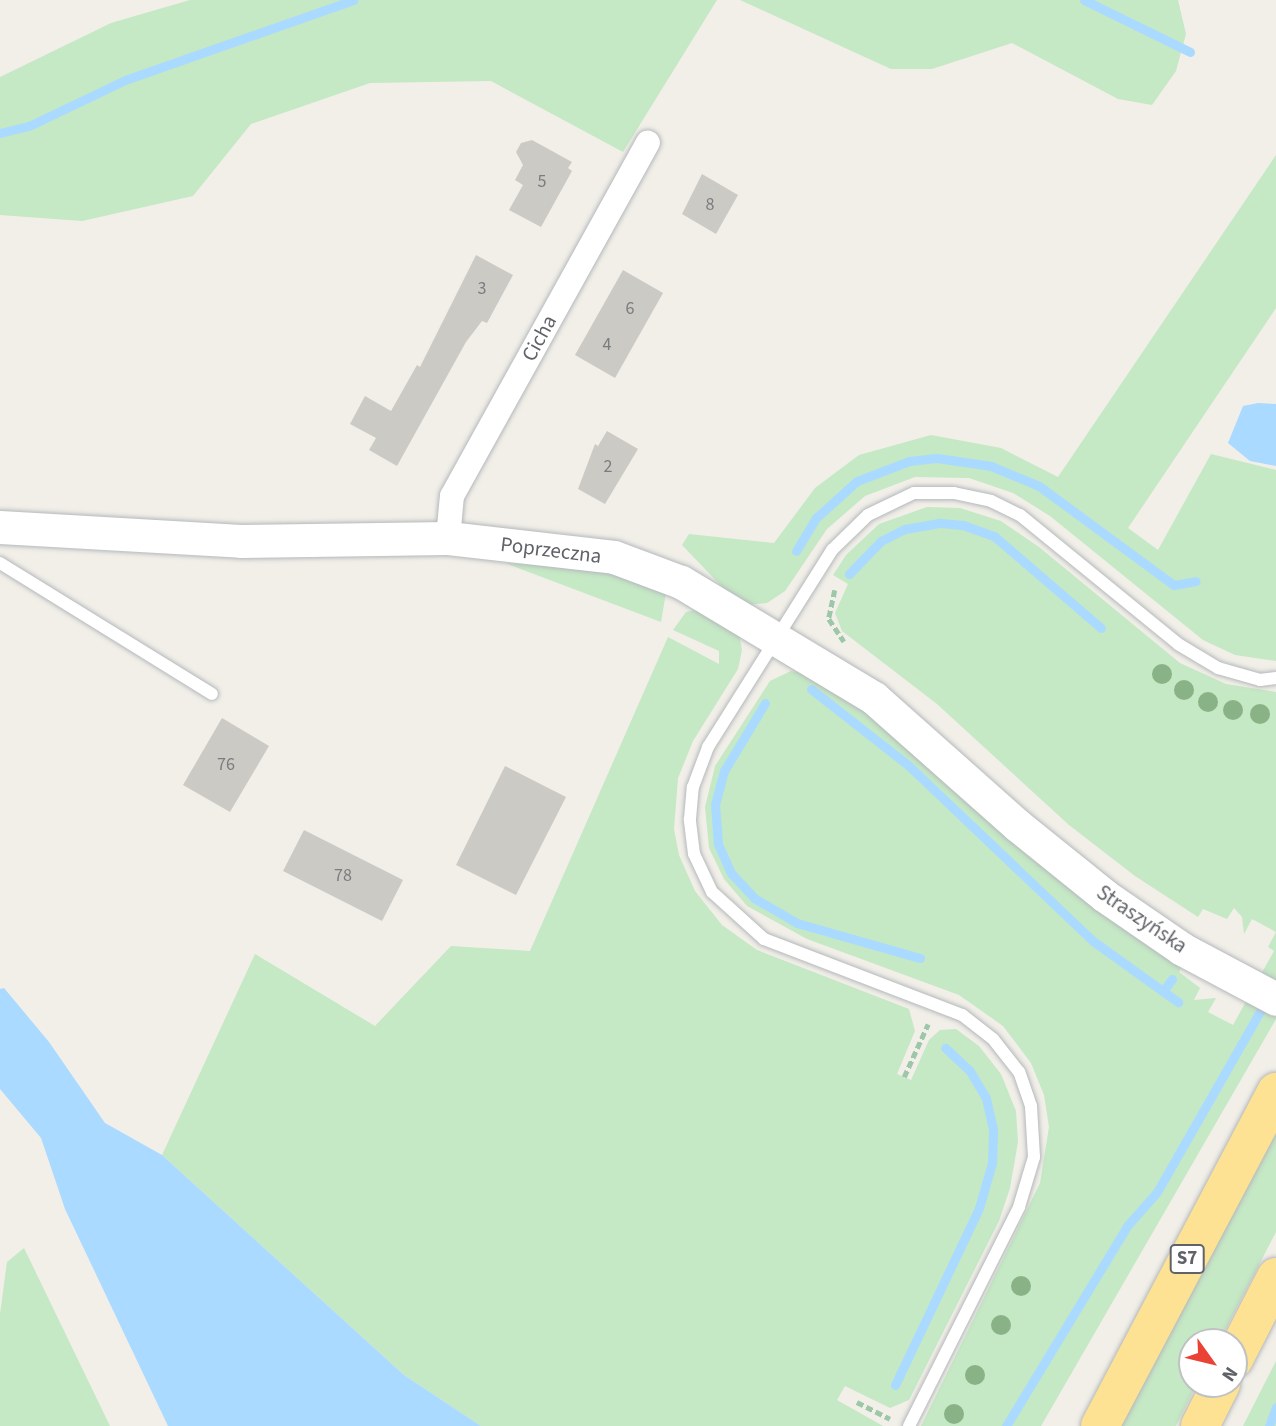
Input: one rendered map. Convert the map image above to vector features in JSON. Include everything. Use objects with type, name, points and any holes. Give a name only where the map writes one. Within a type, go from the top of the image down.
[{"type":"highway","name":"S7","points":[[1100,1426],[1276,1092]]},
{"type":"highway","points":[[1248,1331],[1276,1276]]},
{"type":"highway","points":[[1200,1426],[1214,1398]]},
{"type":"street","name":"Cicha","points":[[448,538],[452,496],[648,143]]},
{"type":"street","name":"Poprzeczna","points":[[0,527],[254,541],[448,538],[614,557],[681,582],[874,698],[1017,825]]},
{"type":"street","name":"Straszyńska","points":[[1017,825],[1105,896],[1182,949],[1276,999]]},
{"type":"lane","points":[[909,1426],[1019,1207],[1034,1157],[1031,1106],[1019,1072],[993,1039],[962,1014],[764,939],[738,921],[712,892],[694,854],[690,819],[693,787],[708,747],[832,550],[869,516],[915,493],[954,493],[991,500],[1020,515],[1063,546],[1178,644],[1219,668],[1260,680],[1276,678]]},
{"type":"lane","points":[[0,563],[212,694]]},
{"type":"path","points":[[817,575],[836,587],[829,619],[853,648]]},
{"type":"path","points":[[904,1077],[937,1003]]},
{"type":"path","points":[[857,1402],[903,1426]]},
{"type":"green space","points":[[190,0],[717,0],[623,152],[491,81],[370,83],[251,124],[193,196],[82,221],[0,215],[0,77],[111,23]]},
{"type":"green space","points":[[740,0],[1178,0],[1186,34],[1176,71],[1152,105],[1118,99],[1012,43],[932,69],[891,69]]},
{"type":"green space","points":[[1276,155],[1276,308],[1128,528],[1158,550],[1211,454],[1276,470],[1276,661],[1235,655],[1203,640],[1050,516],[1013,493],[969,478],[915,477],[865,496],[827,529],[785,591],[767,603],[748,605],[726,591],[682,545],[689,534],[774,543],[815,488],[859,455],[931,435],[1001,448],[1058,477]]},
{"type":"green space","points":[[927,507],[960,508],[1001,521],[1039,547],[1180,663],[1226,684],[1276,692],[1276,932],[1252,919],[1244,934],[1242,917],[1234,908],[1227,919],[1203,909],[1198,917],[1135,876],[1069,825],[937,704],[842,631],[835,613],[848,584],[833,575],[846,555],[879,524]]},
{"type":"green space","points":[[505,563],[610,571],[666,593],[661,622]]},
{"type":"green space","points":[[701,609],[739,634],[742,650],[738,669],[693,741],[678,778],[674,829],[679,855],[695,891],[722,925],[757,950],[909,1009],[915,1031],[897,1074],[911,1080],[929,1040],[940,1030],[956,1029],[979,1046],[1001,1074],[1016,1111],[1018,1142],[1010,1188],[999,1221],[909,1400],[890,1408],[845,1386],[837,1400],[883,1426],[481,1426],[404,1375],[162,1155],[255,954],[375,1026],[451,946],[530,951],[668,637],[719,664],[719,651],[673,630],[686,612]]},
{"type":"green space","points":[[791,671],[820,676],[1182,966],[1179,972],[1200,988],[1194,1000],[1216,998],[1208,1012],[1233,1025],[1274,951],[1268,947],[1276,932],[1276,1019],[1041,1426],[921,1426],[1040,1183],[1049,1127],[1044,1095],[1031,1063],[1003,1026],[959,995],[807,939],[747,906],[724,879],[709,848],[705,807],[715,766],[770,681]]},
{"type":"green space","points":[[1276,1127],[1276,1232],[1226,1328],[1178,1328],[1178,1398],[1190,1398],[1176,1426],[1120,1426]]},
{"type":"green space","points":[[24,1248],[110,1426],[0,1426],[0,1314],[7,1262]]},
{"type":"green space","points":[[1276,1361],[1276,1426],[1243,1426],[1245,1422]]},
{"type":"water","points":[[1276,404],[1276,466],[1250,461],[1228,443],[1243,406]]},
{"type":"water","points":[[4,988],[49,1042],[105,1123],[162,1155],[404,1375],[481,1426],[168,1426],[65,1209],[41,1138],[0,1089],[0,989]]},
{"type":"building","points":[[532,140],[572,162],[568,168],[572,171],[541,227],[509,210],[523,185],[515,180],[523,165],[516,152],[521,143]]},
{"type":"building","points":[[702,174],[738,195],[716,234],[682,214]]},
{"type":"building","points":[[476,255],[513,275],[487,323],[482,321],[466,342],[397,466],[369,450],[376,438],[350,424],[365,396],[391,411],[417,365],[420,367]]},
{"type":"building","points":[[623,270],[663,293],[615,378],[575,355]]},
{"type":"building","points":[[607,431],[638,449],[605,504],[578,489],[595,444],[598,446]]},
{"type":"building","points":[[222,718],[269,746],[230,812],[183,785]]},
{"type":"building","points":[[505,766],[566,797],[516,895],[456,865]]},
{"type":"building","points":[[304,830],[403,880],[382,921],[283,871]]},
{"type":"waterway","points":[[0,133],[29,126],[125,80],[353,0]]},
{"type":"waterway","points":[[1084,0],[1190,52]]},
{"type":"waterway","points":[[796,551],[816,518],[857,481],[909,461],[937,458],[991,466],[1039,486],[1174,585],[1196,581]]},
{"type":"waterway","points":[[849,574],[881,541],[905,529],[940,523],[963,525],[994,536],[1101,628]]},
{"type":"waterway","points":[[811,689],[908,765],[1093,941],[1178,1002]]},
{"type":"waterway","points":[[765,703],[724,771],[715,804],[718,844],[731,873],[754,898],[797,923],[920,958]]},
{"type":"waterway","points":[[1163,991],[1172,979]]},
{"type":"waterway","points":[[1006,1426],[1127,1226],[1157,1192],[1266,1001]]},
{"type":"waterway","points":[[895,1385],[979,1208],[992,1163],[993,1129],[986,1098],[970,1071],[945,1048]]},
{"type":"waterway","points":[[1269,1426],[1276,1407]]}]
